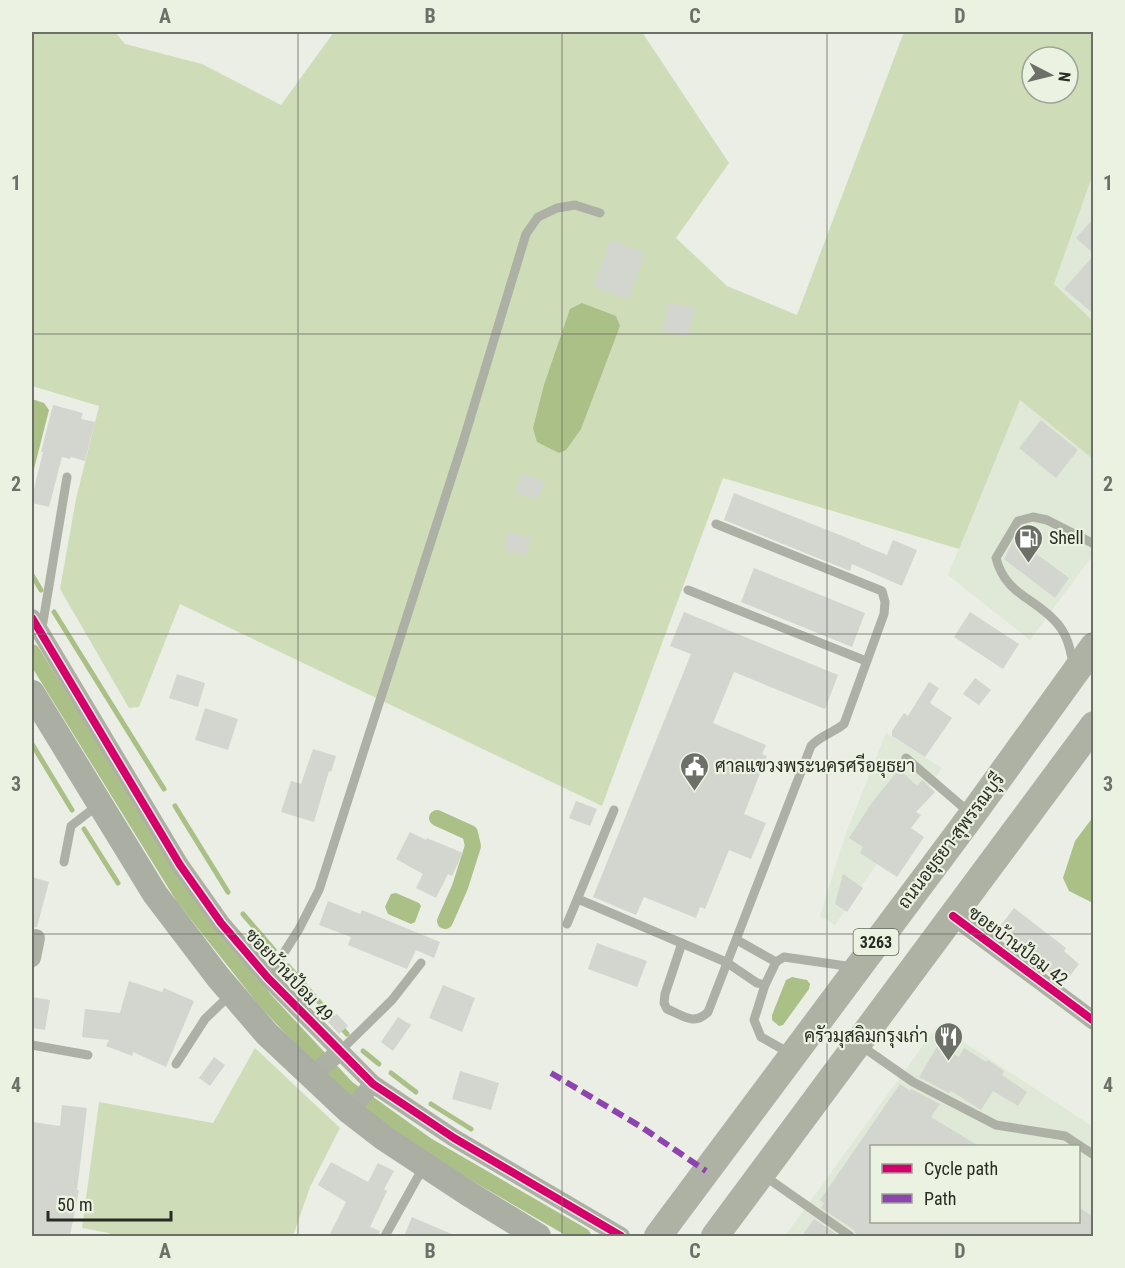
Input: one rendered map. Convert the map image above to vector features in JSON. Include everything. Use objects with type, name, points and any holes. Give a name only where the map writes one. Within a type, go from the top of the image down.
[{"type":"main road","name":"ถนนอยุธยา-สุพรรณบุรี","points":[[658,1236],[1094,646]]},
{"type":"main road","points":[[32,693],[155,894],[231,994],[267,1034],[327,1062],[424,1166],[538,1236]]},
{"type":"main road","name":"3263","points":[[715,1236],[1094,725]]},
{"type":"street","name":"ซอยบ้านป้อม 49","points":[[34,629],[180,865],[221,923],[268,978],[327,1062],[362,1097],[454,1138],[621,1236]]},
{"type":"street","name":"ซอยบ้านป้อม 42","points":[[953,916],[1094,1021]]},
{"type":"street","points":[[32,958],[36,938]]},
{"type":"lane","points":[[268,978],[299,929],[319,890],[463,442],[526,234],[538,217],[557,208],[575,205],[600,213]]},
{"type":"lane","points":[[34,629],[43,621],[67,477]]},
{"type":"lane","points":[[1075,671],[1068,639],[1055,620],[1011,586],[1000,573],[996,558],[1018,521],[1033,517],[1047,520],[1094,544]]},
{"type":"lane","points":[[682,944],[664,1003],[667,1010],[695,1020],[702,1018],[708,1012],[811,746],[818,737],[837,730],[844,724],[884,614],[885,602],[882,591],[716,524]]},
{"type":"lane","points":[[688,590],[866,661]]},
{"type":"lane","points":[[906,758],[972,814]]},
{"type":"lane","points":[[64,862],[71,826],[100,804]]},
{"type":"lane","points":[[567,924],[614,810]]},
{"type":"lane","points":[[578,899],[726,962],[765,985]]},
{"type":"lane","points":[[736,940],[776,962]]},
{"type":"lane","points":[[793,1055],[761,1037],[754,1020],[765,985],[776,962],[784,957],[857,967]]},
{"type":"lane","points":[[327,1062],[392,1000],[421,963]]},
{"type":"lane","points":[[176,1064],[205,1019],[231,994]]},
{"type":"lane","points":[[858,1044],[913,1082],[996,1125],[1065,1136],[1079,1145]]},
{"type":"lane","points":[[32,1045],[88,1054]]},
{"type":"lane","points":[[1080,1146],[1094,1155]]},
{"type":"lane","points":[[385,1236],[424,1166]]},
{"type":"lane","points":[[762,1174],[850,1236]]},
{"type":"shaded area","points":[[32,32],[115,32],[125,44],[202,64],[281,105],[334,32],[642,32],[729,163],[676,238],[727,286],[797,315],[904,32],[1093,32],[1093,174],[1054,284],[1093,321],[1093,459],[1020,400],[959,549],[723,478],[602,806],[180,604],[139,707],[129,708],[60,589],[76,499],[99,406],[32,386]]},
{"type":"shaded area","points":[[1093,174],[1093,321],[1054,284]]},
{"type":"shaded area","points":[[582,303],[616,316],[620,326],[581,429],[566,450],[559,453],[537,442],[533,428],[544,385],[570,309]]},
{"type":"shaded area","points":[[32,399],[44,403],[49,410],[32,477]]},
{"type":"shaded area","points":[[1020,400],[1093,459],[1093,555],[1030,640],[948,575]]},
{"type":"shaded area","points":[[886,733],[942,768],[835,925],[820,916],[845,836]]},
{"type":"shaded area","points":[[1093,817],[1093,903],[1069,891],[1063,878],[1075,841]]},
{"type":"shaded area","points":[[396,893],[421,906],[415,922],[411,924],[388,914],[385,907],[391,894]]},
{"type":"shaded area","points":[[792,977],[807,980],[810,984],[809,989],[783,1025],[779,1026],[772,1020],[772,1015],[786,980]]},
{"type":"shaded area","points":[[938,1025],[1093,1127],[1093,1236],[785,1236]]},
{"type":"shaded area","points":[[255,1048],[340,1128],[310,1187],[293,1236],[109,1236],[109,1233],[82,1228],[99,1102],[213,1123]]},
{"type":"building","points":[[1094,218],[1094,254],[1076,238]]},
{"type":"building","points":[[610,240],[645,253],[629,299],[593,286]]},
{"type":"building","points":[[1094,255],[1094,314],[1064,289]]},
{"type":"building","points":[[669,302],[695,308],[688,337],[662,331]]},
{"type":"building","points":[[53,405],[83,413],[81,419],[95,422],[85,461],[62,457],[49,507],[32,503],[32,497]]},
{"type":"building","points":[[1041,420],[1078,450],[1056,478],[1019,448]]},
{"type":"building","points":[[522,473],[545,482],[538,500],[515,492]]},
{"type":"building","points":[[734,493],[887,555],[893,540],[917,550],[902,586],[852,564],[850,571],[724,520]]},
{"type":"building","points":[[508,532],[531,538],[526,556],[503,549]]},
{"type":"building","name":"Shell","points":[[1015,538],[1069,578],[1055,598],[1004,559]]},
{"type":"building","points":[[754,568],[865,613],[852,647],[741,602]]},
{"type":"building","name":"ศาลแขวงพระนครศรีอยุธยา","points":[[684,612],[838,675],[825,709],[734,672],[713,723],[766,745],[762,754],[767,756],[744,814],[766,823],[751,859],[729,850],[705,909],[700,907],[696,918],[644,897],[636,915],[593,897],[691,654],[670,646]]},
{"type":"building","points":[[970,612],[1019,644],[1003,669],[954,637]]},
{"type":"building","points":[[177,674],[205,683],[198,707],[169,698]]},
{"type":"building","points":[[975,678],[991,690],[979,705],[963,694]]},
{"type":"building","points":[[929,682],[939,688],[930,703],[952,718],[925,757],[892,736],[892,731],[904,713],[908,716]]},
{"type":"building","points":[[205,708],[238,719],[228,750],[195,740]]},
{"type":"building","points":[[313,749],[336,756],[331,772],[329,771],[314,822],[281,812],[291,781],[301,784]]},
{"type":"building","points":[[899,769],[915,784],[918,785],[922,780],[935,792],[916,812],[921,815],[911,828],[924,837],[897,877],[860,853],[863,847],[849,838],[871,804]]},
{"type":"building","points":[[576,801],[597,809],[590,826],[569,818]]},
{"type":"building","points":[[410,832],[463,853],[452,876],[448,874],[436,898],[416,888],[423,874],[396,859]]},
{"type":"building","points":[[843,874],[863,888],[847,912],[835,904]]},
{"type":"building","points":[[32,877],[49,882],[37,927],[32,928]]},
{"type":"building","points":[[328,901],[360,914],[362,910],[440,942],[434,958],[416,950],[407,969],[348,945],[351,937],[319,925]]},
{"type":"building","points":[[1014,908],[1066,948],[1064,951],[1079,964],[1064,984],[995,933]]},
{"type":"building","points":[[597,943],[647,961],[637,987],[588,969]]},
{"type":"building","points":[[129,981],[162,992],[164,988],[194,1001],[166,1067],[133,1052],[132,1056],[106,1046],[109,1040],[82,1037],[85,1009],[120,1013]]},
{"type":"building","points":[[443,985],[475,998],[462,1032],[429,1018]]},
{"type":"building","points":[[32,997],[50,1000],[45,1030],[32,1028]]},
{"type":"building","points":[[337,1014],[348,1026],[339,1034],[328,1022]]},
{"type":"building","points":[[398,1017],[411,1025],[393,1051],[381,1042]]},
{"type":"building","points":[[938,1045],[959,1057],[964,1048],[986,1062],[988,1060],[1004,1071],[1002,1075],[1027,1092],[1018,1106],[993,1091],[981,1110],[951,1091],[949,1093],[919,1077]]},
{"type":"building","points":[[214,1057],[225,1065],[210,1086],[199,1078]]},
{"type":"building","points":[[460,1071],[499,1083],[491,1110],[452,1099]]},
{"type":"building","points":[[900,1084],[940,1104],[931,1117],[977,1145],[870,1145],[870,1223],[1080,1223],[1080,1208],[1094,1217],[1094,1236],[857,1236],[854,1230],[821,1208],[824,1203],[820,1200]]},
{"type":"building","points":[[62,1105],[87,1108],[77,1190],[79,1190],[70,1236],[32,1234],[32,1122],[60,1126]]},
{"type":"building","points":[[331,1162],[368,1182],[378,1163],[394,1171],[384,1189],[387,1191],[370,1227],[380,1231],[378,1236],[329,1236],[346,1202],[318,1185]]},
{"type":"building","points":[[412,1217],[456,1236],[404,1236]]},
{"type":"building","points":[[814,1219],[839,1236],[802,1236]]},
{"type":"waterway","points":[[32,575],[41,590]]},
{"type":"waterway","points":[[54,612],[164,789]]},
{"type":"waterway","points":[[32,652],[184,898],[265,1000],[347,1088],[428,1146],[583,1236]]},
{"type":"waterway","points":[[32,744],[72,810]]},
{"type":"waterway","points":[[175,806],[228,892]]},
{"type":"waterway","points":[[437,818],[470,833],[473,846],[460,887],[445,921]]},
{"type":"waterway","points":[[84,829],[118,883]]},
{"type":"waterway","points":[[243,914],[274,950]]},
{"type":"waterway","points":[[288,966],[347,1034]]},
{"type":"waterway","points":[[363,1051],[379,1064]]},
{"type":"waterway","points":[[391,1073],[416,1092]]},
{"type":"waterway","points":[[431,1104],[471,1129]]},
{"type":"marked path","points":[[551,1073],[643,1128],[706,1171]]},
{"type":"cycle path","points":[[32,618],[180,865],[221,923],[268,978],[373,1084],[454,1138],[621,1236]]},
{"type":"cycle path","points":[[953,916],[1094,1021]]},
{"type":"place","name":"Shell","points":[[1028,564]]},
{"type":"place","name":"ศาลแขวงพระนครศรีอยุธยา","points":[[694,792]]},
{"type":"place","name":"ครัวมุสลิมกรุงเก่า","points":[[949,1062]]}]
